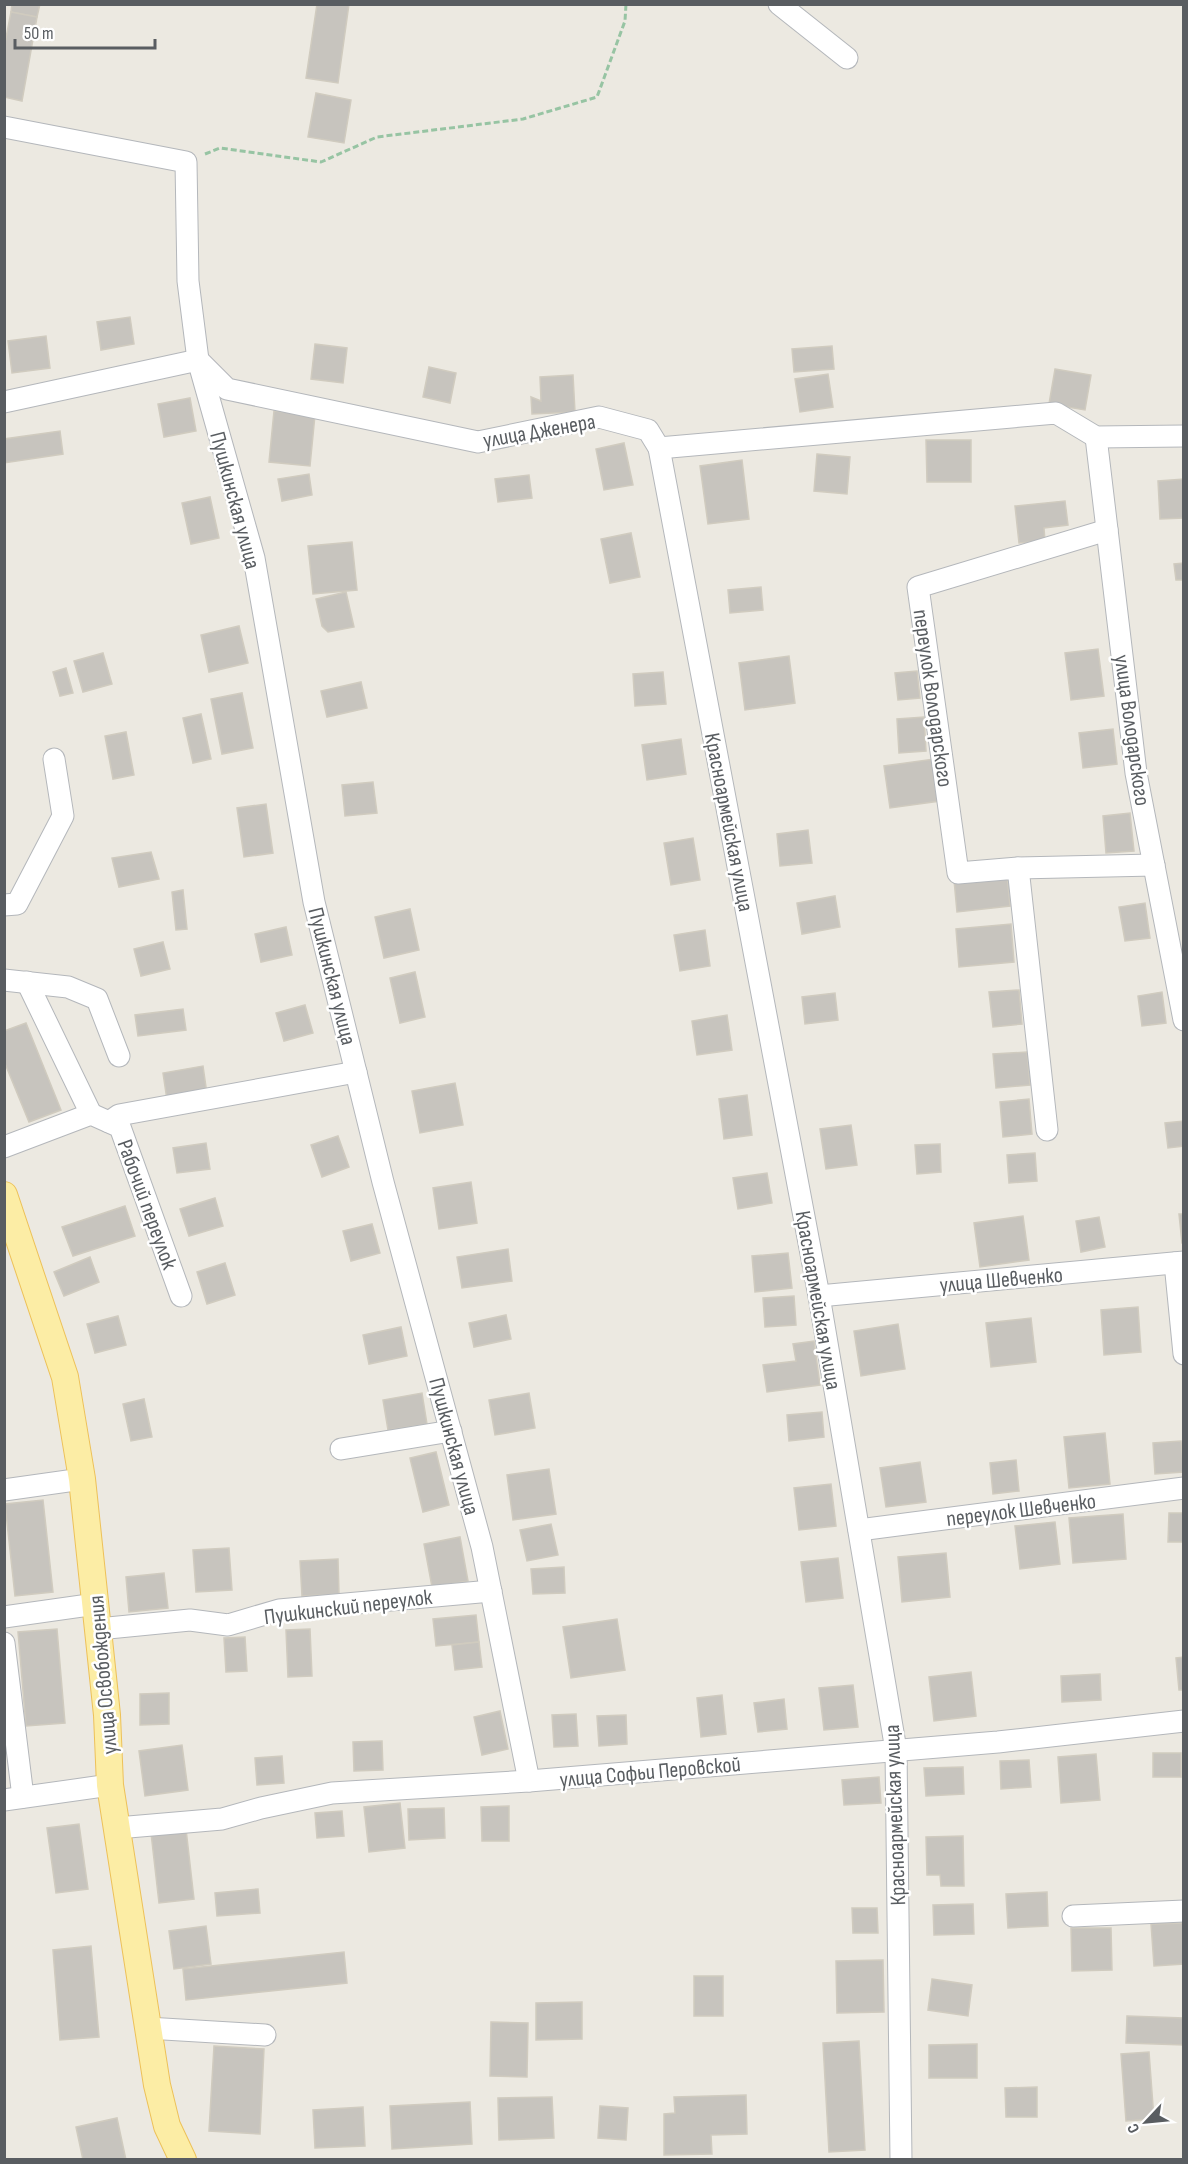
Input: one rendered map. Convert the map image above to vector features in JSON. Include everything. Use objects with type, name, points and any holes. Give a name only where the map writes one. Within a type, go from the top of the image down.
[{"type":"main road","name":"улица Освобождения","points":[[4,1195],[64,1377],[82,1479],[107,1715],[110,1785],[147,2028],[167,2126],[183,2160]]},
{"type":"street","points":[[779,4],[847,58]]},
{"type":"street","points":[[4,127],[186,162]]},
{"type":"street","name":"Пушкинская улица","points":[[186,162],[188,281],[198,360],[254,558],[314,902],[383,1182],[482,1546],[529,1781]]},
{"type":"street","points":[[4,402],[198,360]]},
{"type":"street","name":"улица Дженера","points":[[198,360],[227,388],[478,442],[599,417],[648,430],[659,448]]},
{"type":"street","points":[[659,448],[1056,413],[1096,437],[1184,436]]},
{"type":"street","name":"улица Володарского","points":[[1096,437],[1136,773],[1184,1020]]},
{"type":"street","name":"Красноармейская улица","points":[[659,448],[819,1296],[896,1750],[901,2160]]},
{"type":"street","name":"переулок Володарского","points":[[1107,530],[918,587],[958,873],[1017,868],[1154,865]]},
{"type":"street","points":[[4,905],[17,904],[63,816],[54,759]]},
{"type":"street","points":[[1017,868],[1047,1130]]},
{"type":"street","points":[[4,980],[68,987],[97,999],[119,1056]]},
{"type":"street","name":"Рабочий переулок","points":[[27,982],[100,1118],[120,1127],[181,1296]]},
{"type":"street","points":[[4,1148],[100,1118],[356,1072]]},
{"type":"street","points":[[1179,1262],[1184,1354]]},
{"type":"street","name":"улица Шевченко","points":[[819,1296],[1179,1262]]},
{"type":"street","points":[[341,1449],[451,1431]]},
{"type":"street","points":[[4,1490],[82,1479]]},
{"type":"street","name":"переулок Шевченко","points":[[859,1530],[1184,1488]]},
{"type":"street","name":"Пушкинский переулок","points":[[4,1617],[97,1616],[190,1620],[228,1625],[279,1610],[491,1591]]},
{"type":"street","points":[[4,1643],[14,1798],[110,1785]]},
{"type":"street","name":"улица Софьи Перовской","points":[[117,1828],[222,1819],[332,1792],[529,1781],[998,1742],[1184,1721]]},
{"type":"street","points":[[1073,1916],[1184,1911]]},
{"type":"street","points":[[147,2028],[265,2035]]},
{"type":"path","points":[[186,162],[220,148],[321,162],[377,136],[523,119],[597,98],[625,21],[626,4]]},
{"type":"building","points":[[12,4],[40,4],[37,17],[11,12]]},
{"type":"building","points":[[317,4],[349,4],[338,83],[306,78]]},
{"type":"building","points":[[11,12],[37,17],[22,101],[4,97],[4,48]]},
{"type":"building","points":[[316,93],[351,100],[344,143],[308,137]]},
{"type":"building","points":[[130,317],[134,344],[101,350],[97,322]]},
{"type":"building","points":[[46,336],[50,368],[12,373],[8,341]]},
{"type":"building","points":[[315,344],[347,348],[343,383],[311,379]]},
{"type":"building","points":[[832,346],[834,369],[794,372],[792,349]]},
{"type":"building","points":[[429,367],[456,373],[450,403],[423,397]]},
{"type":"building","points":[[1055,369],[1091,375],[1085,410],[1049,404]]},
{"type":"building","points":[[828,374],[833,407],[800,412],[795,379]]},
{"type":"building","points":[[573,375],[575,412],[532,414],[531,397],[541,401],[540,377]]},
{"type":"building","points":[[190,398],[196,431],[164,437],[158,404]]},
{"type":"building","points":[[274,411],[315,415],[310,466],[269,462]]},
{"type":"building","points":[[60,431],[63,454],[4,463],[4,439]]},
{"type":"building","points":[[926,440],[971,440],[971,482],[927,482]]},
{"type":"building","points":[[624,443],[633,485],[604,490],[596,449]]},
{"type":"building","points":[[817,454],[850,457],[847,494],[814,491]]},
{"type":"building","points":[[742,460],[749,519],[708,524],[700,466]]},
{"type":"building","points":[[309,474],[312,495],[282,501],[278,479]]},
{"type":"building","points":[[529,475],[532,498],[498,502],[495,479]]},
{"type":"building","points":[[1184,479],[1184,518],[1160,519],[1158,481]]},
{"type":"building","points":[[210,497],[219,538],[191,544],[182,503]]},
{"type":"building","points":[[1065,501],[1068,525],[1044,528],[1045,541],[1019,543],[1015,506]]},
{"type":"building","points":[[631,533],[640,577],[610,583],[601,539]]},
{"type":"building","points":[[352,542],[357,590],[313,594],[308,546]]},
{"type":"building","points":[[1184,563],[1184,580],[1176,580],[1174,564]]},
{"type":"building","points":[[761,587],[763,610],[730,613],[728,590]]},
{"type":"building","points":[[346,592],[354,627],[328,632],[322,626],[316,599]]},
{"type":"building","points":[[239,626],[248,663],[209,672],[201,635]]},
{"type":"building","points":[[1098,649],[1104,696],[1071,700],[1065,653]]},
{"type":"building","points":[[103,653],[112,684],[83,692],[74,661]]},
{"type":"building","points":[[789,656],[795,703],[745,710],[739,663]]},
{"type":"building","points":[[66,668],[73,693],[60,696],[53,672]]},
{"type":"building","points":[[917,671],[920,698],[898,700],[895,673]]},
{"type":"building","points":[[663,672],[666,704],[635,706],[633,674]]},
{"type":"building","points":[[361,682],[367,708],[327,717],[321,691]]},
{"type":"building","points":[[242,693],[253,748],[222,754],[211,699]]},
{"type":"building","points":[[201,714],[211,759],[193,763],[183,718]]},
{"type":"building","points":[[924,717],[926,751],[899,753],[897,719]]},
{"type":"building","points":[[1113,729],[1117,764],[1083,768],[1079,733]]},
{"type":"building","points":[[126,732],[134,775],[113,779],[105,736]]},
{"type":"building","points":[[681,739],[686,774],[647,780],[642,745]]},
{"type":"building","points":[[934,759],[940,801],[890,808],[884,766]]},
{"type":"building","points":[[373,782],[377,813],[345,816],[342,785]]},
{"type":"building","points":[[266,804],[273,853],[244,857],[237,808]]},
{"type":"building","points":[[1130,813],[1134,851],[1106,853],[1103,816]]},
{"type":"building","points":[[808,830],[812,863],[780,866],[777,834]]},
{"type":"building","points":[[693,838],[700,880],[671,885],[664,843]]},
{"type":"building","points":[[151,852],[159,879],[119,887],[112,858]]},
{"type":"building","points":[[1007,874],[1010,906],[957,912],[954,880]]},
{"type":"building","points":[[183,890],[187,929],[176,930],[172,892]]},
{"type":"building","points":[[835,896],[840,927],[802,934],[797,903]]},
{"type":"building","points":[[1145,903],[1150,938],[1125,941],[1119,907]]},
{"type":"building","points":[[410,909],[419,950],[384,958],[375,917]]},
{"type":"building","points":[[1011,924],[1014,962],[959,967],[956,929]]},
{"type":"building","points":[[286,927],[292,955],[261,962],[255,934]]},
{"type":"building","points":[[705,930],[710,966],[680,971],[674,935]]},
{"type":"building","points":[[163,942],[170,969],[141,976],[134,949]]},
{"type":"building","points":[[415,972],[425,1017],[400,1023],[390,978]]},
{"type":"building","points":[[1019,990],[1022,1024],[993,1027],[989,992]]},
{"type":"building","points":[[1162,992],[1166,1023],[1142,1026],[1138,996]]},
{"type":"building","points":[[835,993],[838,1020],[805,1024],[802,997]]},
{"type":"building","points":[[305,1005],[313,1033],[284,1041],[276,1013]]},
{"type":"building","points":[[183,1009],[186,1030],[138,1036],[135,1015]]},
{"type":"building","points":[[727,1015],[732,1050],[697,1055],[692,1021]]},
{"type":"building","points":[[26,1023],[61,1110],[29,1122],[4,1061],[4,1031]]},
{"type":"building","points":[[1027,1052],[1030,1085],[996,1088],[993,1054]]},
{"type":"building","points":[[203,1066],[207,1094],[167,1100],[163,1073]]},
{"type":"building","points":[[455,1083],[463,1125],[420,1133],[412,1091]]},
{"type":"building","points":[[747,1095],[752,1135],[724,1139],[719,1099]]},
{"type":"building","points":[[1029,1099],[1032,1134],[1003,1137],[1000,1102]]},
{"type":"building","points":[[1184,1121],[1184,1146],[1168,1148],[1165,1123]]},
{"type":"building","points":[[851,1125],[857,1165],[826,1169],[820,1129]]},
{"type":"building","points":[[338,1136],[349,1167],[322,1177],[311,1145]]},
{"type":"building","points":[[206,1143],[210,1169],[177,1173],[173,1148]]},
{"type":"building","points":[[940,1144],[941,1172],[917,1174],[915,1145]]},
{"type":"building","points":[[1035,1153],[1037,1181],[1009,1183],[1007,1155]]},
{"type":"building","points":[[767,1173],[772,1203],[738,1209],[733,1178]]},
{"type":"building","points":[[471,1182],[477,1223],[439,1229],[433,1188]]},
{"type":"building","points":[[215,1198],[223,1226],[189,1236],[180,1209]]},
{"type":"building","points":[[125,1206],[135,1236],[73,1256],[62,1227]]},
{"type":"building","points":[[1179,1214],[1184,1214],[1184,1243],[1182,1243]]},
{"type":"building","points":[[1023,1216],[1029,1260],[980,1267],[974,1223]]},
{"type":"building","points":[[1099,1217],[1105,1247],[1081,1252],[1076,1221]]},
{"type":"building","points":[[372,1224],[380,1253],[351,1261],[343,1231]]},
{"type":"building","points":[[508,1249],[512,1281],[462,1288],[457,1257]]},
{"type":"building","points":[[788,1253],[792,1288],[755,1292],[752,1256]]},
{"type":"building","points":[[90,1257],[99,1282],[64,1296],[54,1272]]},
{"type":"building","points":[[225,1263],[235,1295],[207,1304],[197,1272]]},
{"type":"building","points":[[794,1296],[796,1325],[765,1327],[763,1298]]},
{"type":"building","points":[[1138,1307],[1141,1352],[1104,1355],[1101,1310]]},
{"type":"building","points":[[506,1315],[511,1339],[474,1347],[469,1323]]},
{"type":"building","points":[[118,1316],[126,1345],[95,1353],[87,1324]]},
{"type":"building","points":[[1031,1318],[1036,1362],[991,1367],[986,1323]]},
{"type":"building","points":[[898,1324],[905,1369],[861,1376],[854,1331]]},
{"type":"building","points":[[401,1327],[407,1356],[369,1364],[363,1335]]},
{"type":"building","points":[[814,1341],[820,1385],[767,1392],[763,1365],[796,1361],[793,1344]]},
{"type":"building","points":[[422,1393],[427,1424],[388,1430],[383,1400]]},
{"type":"building","points":[[529,1393],[535,1428],[495,1435],[489,1400]]},
{"type":"building","points":[[144,1399],[152,1437],[131,1441],[123,1404]]},
{"type":"building","points":[[822,1412],[824,1437],[789,1441],[787,1415]]},
{"type":"building","points":[[1105,1433],[1110,1484],[1069,1488],[1064,1437]]},
{"type":"building","points":[[1181,1441],[1184,1472],[1155,1474],[1153,1443]]},
{"type":"building","points":[[436,1452],[449,1505],[423,1512],[410,1458]]},
{"type":"building","points":[[1016,1460],[1019,1491],[993,1494],[990,1463]]},
{"type":"building","points":[[920,1462],[926,1502],[886,1507],[880,1468]]},
{"type":"building","points":[[549,1469],[556,1514],[513,1520],[507,1475]]},
{"type":"building","points":[[831,1484],[836,1526],[799,1530],[794,1488]]},
{"type":"building","points":[[43,1500],[53,1592],[15,1596],[5,1504]]},
{"type":"building","points":[[1169,1513],[1184,1513],[1184,1542],[1168,1542]]},
{"type":"building","points":[[1123,1514],[1126,1559],[1073,1563],[1069,1518]]},
{"type":"building","points":[[1055,1522],[1060,1564],[1020,1569],[1015,1526]]},
{"type":"building","points":[[551,1524],[558,1555],[527,1561],[520,1530]]},
{"type":"building","points":[[460,1537],[468,1581],[432,1587],[424,1544]]},
{"type":"building","points":[[229,1548],[232,1590],[196,1592],[193,1550]]},
{"type":"building","points":[[946,1553],[950,1597],[902,1602],[898,1557]]},
{"type":"building","points":[[838,1558],[843,1598],[806,1602],[801,1562]]},
{"type":"building","points":[[338,1559],[339,1594],[302,1596],[300,1561]]},
{"type":"building","points":[[564,1567],[565,1593],[533,1594],[531,1569]]},
{"type":"building","points":[[164,1573],[168,1608],[129,1612],[126,1577]]},
{"type":"building","points":[[476,1615],[479,1642],[436,1646],[433,1619]]},
{"type":"building","points":[[617,1619],[625,1670],[571,1678],[563,1627]]},
{"type":"building","points":[[57,1629],[65,1723],[26,1726],[18,1632]]},
{"type":"building","points":[[310,1629],[312,1676],[288,1677],[286,1630]]},
{"type":"building","points":[[245,1637],[247,1671],[226,1672],[224,1638]]},
{"type":"building","points":[[479,1642],[482,1667],[455,1670],[452,1645]]},
{"type":"building","points":[[1184,1657],[1184,1690],[1179,1690],[1176,1658]]},
{"type":"building","points":[[971,1672],[976,1716],[934,1721],[929,1677]]},
{"type":"building","points":[[1100,1674],[1101,1700],[1062,1702],[1061,1676]]},
{"type":"building","points":[[853,1685],[858,1727],[824,1730],[819,1688]]},
{"type":"building","points":[[169,1693],[169,1724],[140,1725],[140,1694]]},
{"type":"building","points":[[722,1695],[726,1734],[701,1737],[697,1698]]},
{"type":"building","points":[[784,1699],[787,1729],[758,1732],[754,1703]]},
{"type":"building","points":[[500,1711],[508,1749],[482,1755],[474,1717]]},
{"type":"building","points":[[576,1714],[578,1746],[554,1747],[552,1715]]},
{"type":"building","points":[[626,1715],[627,1744],[599,1746],[597,1716]]},
{"type":"building","points":[[382,1741],[383,1770],[354,1771],[353,1742]]},
{"type":"building","points":[[182,1745],[188,1790],[145,1796],[139,1751]]},
{"type":"building","points":[[1153,1753],[1181,1753],[1181,1777],[1153,1777]]},
{"type":"building","points":[[1096,1754],[1100,1800],[1061,1803],[1058,1757]]},
{"type":"building","points":[[282,1756],[284,1783],[257,1785],[255,1758]]},
{"type":"building","points":[[1029,1760],[1031,1787],[1001,1789],[1000,1761]]},
{"type":"building","points":[[963,1767],[964,1794],[926,1796],[924,1768]]},
{"type":"building","points":[[879,1777],[881,1803],[844,1805],[842,1780]]},
{"type":"building","points":[[400,1803],[405,1848],[369,1852],[364,1807]]},
{"type":"building","points":[[509,1806],[509,1841],[482,1841],[481,1807]]},
{"type":"building","points":[[444,1808],[445,1838],[409,1840],[408,1809]]},
{"type":"building","points":[[342,1811],[344,1836],[317,1838],[315,1813]]},
{"type":"building","points":[[79,1824],[88,1889],[56,1893],[47,1828]]},
{"type":"building","points":[[186,1829],[194,1899],[159,1903],[151,1833]]},
{"type":"building","points":[[963,1836],[964,1886],[941,1886],[940,1875],[927,1875],[926,1837]]},
{"type":"building","points":[[258,1889],[260,1913],[217,1916],[215,1893]]},
{"type":"building","points":[[1047,1892],[1048,1926],[1008,1928],[1006,1894]]},
{"type":"building","points":[[973,1904],[974,1934],[934,1935],[933,1905]]},
{"type":"building","points":[[852,1908],[877,1908],[878,1933],[853,1933]]},
{"type":"building","points":[[1184,1923],[1184,1964],[1154,1966],[1151,1924]]},
{"type":"building","points":[[206,1926],[211,1964],[174,1969],[169,1931]]},
{"type":"building","points":[[1071,1928],[1111,1928],[1112,1970],[1072,1971]]},
{"type":"building","points":[[91,1946],[99,2037],[60,2040],[53,1950]]},
{"type":"building","points":[[344,1952],[347,1983],[186,2000],[183,1969]]},
{"type":"building","points":[[883,1960],[884,2012],[837,2013],[836,1961]]},
{"type":"building","points":[[694,1976],[723,1976],[723,2016],[694,2016]]},
{"type":"building","points":[[932,1979],[972,1985],[968,2016],[928,2010]]},
{"type":"building","points":[[582,2002],[582,2039],[536,2040],[536,2003]]},
{"type":"building","points":[[1127,2016],[1184,2018],[1184,2045],[1126,2043]]},
{"type":"building","points":[[491,2022],[528,2023],[527,2077],[490,2076]]},
{"type":"building","points":[[859,2041],[865,2150],[829,2152],[823,2043]]},
{"type":"building","points":[[977,2044],[977,2078],[929,2078],[929,2045]]},
{"type":"building","points":[[214,2046],[264,2049],[260,2134],[209,2131]]},
{"type":"building","points":[[1149,2052],[1154,2119],[1126,2121],[1121,2054]]},
{"type":"building","points":[[1037,2087],[1037,2117],[1006,2117],[1005,2088]]},
{"type":"building","points":[[746,2095],[747,2134],[711,2135],[712,2154],[664,2155],[664,2114],[675,2113],[674,2097]]},
{"type":"building","points":[[552,2097],[554,2138],[499,2140],[498,2098]]},
{"type":"building","points":[[470,2102],[472,2144],[392,2149],[390,2106]]},
{"type":"building","points":[[600,2106],[628,2108],[626,2140],[598,2138]]},
{"type":"building","points":[[363,2107],[365,2146],[315,2148],[313,2110]]},
{"type":"building","points":[[117,2118],[126,2160],[83,2160],[76,2127]]}]
